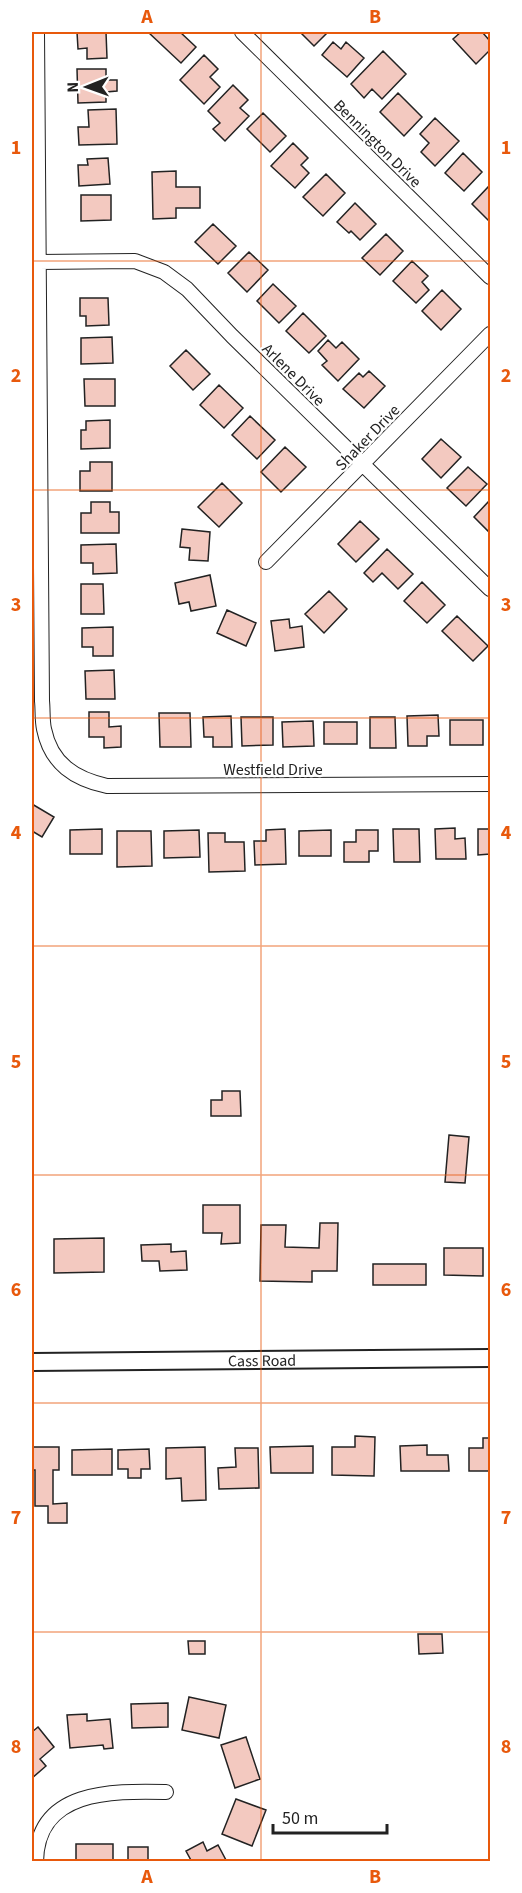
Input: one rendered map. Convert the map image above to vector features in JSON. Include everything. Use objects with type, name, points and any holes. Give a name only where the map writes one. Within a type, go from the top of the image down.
[{"type":"street","points":[[36,425],[39,262],[37,32]]},
{"type":"street","name":"Bennington Drive","points":[[242,32],[490,277]]},
{"type":"street","name":"Arlene Drive","points":[[39,262],[135,261],[164,272],[187,289],[490,590]]},
{"type":"street","name":"Shaker Drive","points":[[266,562],[490,334]]},
{"type":"street","name":"Westfield Drive","points":[[36,425],[44,729],[48,744],[61,764],[72,773],[88,782],[107,786],[490,784]]},
{"type":"street","name":"Cass Road","points":[[32,1362],[490,1358]]},
{"type":"street","points":[[36,1862],[39,1840],[48,1823],[60,1809],[70,1803],[98,1795],[138,1791],[166,1792]]},
{"type":"building","points":[[77,32],[106,32],[107,58],[87,59],[87,48],[78,49]]},
{"type":"building","points":[[148,32],[180,32],[196,47],[181,63]]},
{"type":"building","points":[[300,32],[328,32],[314,46]]},
{"type":"building","points":[[461,32],[484,32],[490,41],[490,50],[476,64],[453,39]]},
{"type":"building","points":[[333,42],[341,49],[346,42],[364,58],[347,77],[322,55]]},
{"type":"building","points":[[383,51],[406,74],[382,99],[372,89],[364,98],[351,84]]},
{"type":"building","points":[[204,55],[218,69],[210,77],[220,87],[204,104],[180,80]]},
{"type":"building","points":[[77,69],[106,69],[106,80],[117,80],[117,91],[106,92],[106,102],[78,103]]},
{"type":"building","points":[[233,85],[248,100],[240,108],[249,116],[225,141],[213,129],[220,123],[208,111]]},
{"type":"building","points":[[398,93],[422,117],[404,136],[380,112]]},
{"type":"building","points":[[116,109],[117,144],[79,145],[78,127],[89,127],[88,110]]},
{"type":"building","points":[[263,113],[286,136],[270,152],[247,129]]},
{"type":"building","points":[[435,118],[459,141],[435,166],[421,152],[429,143],[420,134]]},
{"type":"building","points":[[293,143],[308,158],[301,165],[309,173],[295,188],[271,166]]},
{"type":"building","points":[[463,153],[482,172],[464,191],[445,173]]},
{"type":"building","points":[[108,158],[110,184],[79,186],[78,165],[88,165],[87,159]]},
{"type":"building","points":[[176,171],[176,187],[200,187],[200,208],[176,208],[176,218],[153,219],[152,172]]},
{"type":"building","points":[[326,174],[345,193],[323,216],[303,197]]},
{"type":"building","points":[[490,185],[490,222],[472,204]]},
{"type":"building","points":[[81,195],[111,195],[111,220],[81,221]]},
{"type":"building","points":[[355,203],[376,224],[360,240],[337,222]]},
{"type":"building","points":[[213,224],[236,246],[218,264],[195,242]]},
{"type":"building","points":[[386,234],[403,251],[380,275],[362,258]]},
{"type":"building","points":[[249,252],[268,270],[247,292],[228,273]]},
{"type":"building","points":[[412,261],[428,276],[422,282],[429,290],[416,303],[393,281]]},
{"type":"building","points":[[273,284],[296,306],[279,323],[257,301]]},
{"type":"building","points":[[442,290],[461,309],[441,330],[422,311]]},
{"type":"building","points":[[80,298],[108,298],[109,325],[86,326],[86,316],[80,316]]},
{"type":"building","points":[[303,313],[326,336],[309,353],[286,331]]},
{"type":"building","points":[[112,337],[113,363],[81,364],[81,338]]},
{"type":"building","points":[[328,340],[336,348],[342,342],[359,359],[338,381],[322,365],[327,361],[318,351]]},
{"type":"building","points":[[186,350],[210,374],[193,390],[170,366]]},
{"type":"building","points":[[369,371],[385,386],[364,408],[343,389],[359,373],[363,377]]},
{"type":"building","points":[[84,379],[115,379],[115,406],[85,406]]},
{"type":"building","points":[[219,385],[243,408],[224,428],[200,405]]},
{"type":"building","points":[[250,416],[275,440],[257,459],[232,435]]},
{"type":"building","points":[[110,420],[110,448],[81,449],[81,430],[86,430],[86,421]]},
{"type":"building","points":[[441,439],[461,457],[441,478],[422,459]]},
{"type":"building","points":[[285,447],[306,467],[281,492],[261,472]]},
{"type":"building","points":[[90,462],[112,462],[112,491],[80,491],[80,471],[90,471]]},
{"type":"building","points":[[468,467],[487,484],[466,506],[447,488]]},
{"type":"building","points":[[222,483],[242,503],[219,527],[198,507]]},
{"type":"building","points":[[490,500],[490,529],[489,532],[474,517]]},
{"type":"building","points":[[91,502],[110,502],[110,512],[119,512],[119,533],[81,533],[81,513],[91,513]]},
{"type":"building","points":[[360,521],[379,539],[356,562],[338,544]]},
{"type":"building","points":[[182,529],[210,532],[208,561],[189,560],[190,548],[180,547]]},
{"type":"building","points":[[116,544],[117,573],[93,574],[93,563],[81,563],[81,545]]},
{"type":"building","points":[[387,549],[413,574],[398,589],[382,573],[373,582],[364,573]]},
{"type":"building","points":[[210,575],[216,606],[191,611],[189,602],[179,604],[175,583]]},
{"type":"building","points":[[422,582],[445,605],[427,623],[404,601]]},
{"type":"building","points":[[81,584],[103,584],[104,614],[81,614]]},
{"type":"building","points":[[329,591],[347,609],[324,633],[305,614]]},
{"type":"building","points":[[227,610],[256,623],[246,646],[217,633]]},
{"type":"building","points":[[457,616],[488,646],[473,661],[442,631]]},
{"type":"building","points":[[289,619],[290,628],[302,626],[304,647],[275,651],[271,621]]},
{"type":"building","points":[[113,627],[113,656],[93,656],[93,647],[82,647],[82,628]]},
{"type":"building","points":[[114,670],[115,699],[86,699],[85,671]]},
{"type":"building","points":[[89,712],[109,712],[109,727],[121,726],[121,747],[104,748],[104,737],[89,737]]},
{"type":"building","points":[[159,713],[190,713],[191,747],[160,747]]},
{"type":"building","points":[[438,715],[439,736],[427,736],[427,746],[408,746],[407,716]]},
{"type":"building","points":[[231,716],[232,747],[213,747],[213,737],[204,737],[203,717]]},
{"type":"building","points":[[241,717],[273,717],[273,745],[242,746]]},
{"type":"building","points":[[370,717],[395,717],[396,748],[370,748]]},
{"type":"building","points":[[450,720],[483,720],[483,745],[450,745]]},
{"type":"building","points":[[313,721],[314,746],[283,747],[282,722]]},
{"type":"building","points":[[324,722],[357,722],[357,744],[324,744]]},
{"type":"building","points":[[32,804],[54,817],[42,837],[32,831]]},
{"type":"building","points":[[455,828],[455,839],[465,838],[466,859],[436,859],[435,829]]},
{"type":"building","points":[[102,829],[102,854],[70,854],[70,830]]},
{"type":"building","points":[[285,829],[286,864],[255,865],[254,841],[266,841],[266,830]]},
{"type":"building","points":[[393,829],[419,829],[420,862],[394,862]]},
{"type":"building","points":[[478,829],[490,829],[490,854],[478,855]]},
{"type":"building","points":[[199,830],[200,857],[164,858],[164,831]]},
{"type":"building","points":[[331,830],[331,856],[299,856],[299,831]]},
{"type":"building","points":[[356,830],[378,830],[378,851],[369,851],[369,862],[344,862],[344,842],[356,842]]},
{"type":"building","points":[[117,831],[151,831],[152,866],[117,867]]},
{"type":"building","points":[[208,833],[225,833],[225,842],[244,842],[245,871],[209,872]]},
{"type":"building","points":[[222,1091],[240,1091],[241,1116],[211,1116],[211,1100],[222,1100]]},
{"type":"building","points":[[449,1135],[469,1137],[465,1183],[445,1182]]},
{"type":"building","points":[[203,1205],[240,1205],[240,1243],[221,1244],[222,1233],[203,1233]]},
{"type":"building","points":[[320,1223],[338,1223],[337,1271],[312,1271],[312,1282],[260,1281],[261,1225],[286,1225],[285,1247],[319,1248]]},
{"type":"building","points":[[104,1238],[104,1272],[54,1273],[54,1239]]},
{"type":"building","points":[[171,1244],[171,1252],[186,1251],[187,1270],[160,1271],[159,1261],[142,1261],[141,1245]]},
{"type":"building","points":[[444,1248],[483,1248],[483,1276],[444,1275]]},
{"type":"building","points":[[373,1264],[426,1264],[426,1285],[373,1285]]},
{"type":"building","points":[[355,1436],[375,1437],[374,1476],[332,1475],[332,1447],[355,1447]]},
{"type":"building","points":[[483,1438],[490,1438],[490,1471],[469,1471],[469,1448],[483,1448]]},
{"type":"building","points":[[427,1445],[427,1455],[448,1455],[449,1471],[401,1471],[400,1446]]},
{"type":"building","points":[[313,1446],[313,1473],[271,1473],[270,1447]]},
{"type":"building","points":[[32,1447],[59,1447],[59,1470],[53,1470],[53,1504],[67,1503],[67,1523],[48,1523],[48,1506],[35,1506],[35,1470],[32,1470]]},
{"type":"building","points":[[205,1447],[206,1500],[182,1501],[181,1478],[166,1479],[166,1448]]},
{"type":"building","points":[[235,1448],[258,1448],[259,1488],[219,1489],[218,1468],[236,1467]]},
{"type":"building","points":[[112,1449],[112,1475],[72,1475],[72,1450]]},
{"type":"building","points":[[149,1449],[150,1469],[141,1469],[141,1478],[128,1478],[128,1469],[118,1469],[118,1450]]},
{"type":"building","points":[[418,1634],[442,1634],[443,1653],[419,1654]]},
{"type":"building","points":[[188,1641],[205,1641],[205,1654],[189,1654]]},
{"type":"building","points":[[189,1697],[226,1705],[219,1738],[182,1730]]},
{"type":"building","points":[[168,1703],[168,1727],[132,1728],[131,1704]]},
{"type":"building","points":[[87,1714],[87,1721],[110,1719],[113,1748],[104,1749],[103,1745],[70,1748],[67,1715]]},
{"type":"building","points":[[38,1727],[54,1747],[40,1759],[46,1766],[32,1778],[32,1732]]},
{"type":"building","points":[[246,1737],[260,1779],[235,1788],[221,1745]]},
{"type":"building","points":[[236,1799],[266,1810],[252,1846],[222,1834]]},
{"type":"building","points":[[203,1842],[207,1851],[218,1845],[227,1862],[192,1862],[186,1851]]},
{"type":"building","points":[[76,1844],[113,1844],[113,1862],[76,1862]]},
{"type":"building","points":[[128,1847],[148,1847],[148,1862],[128,1862]]}]
